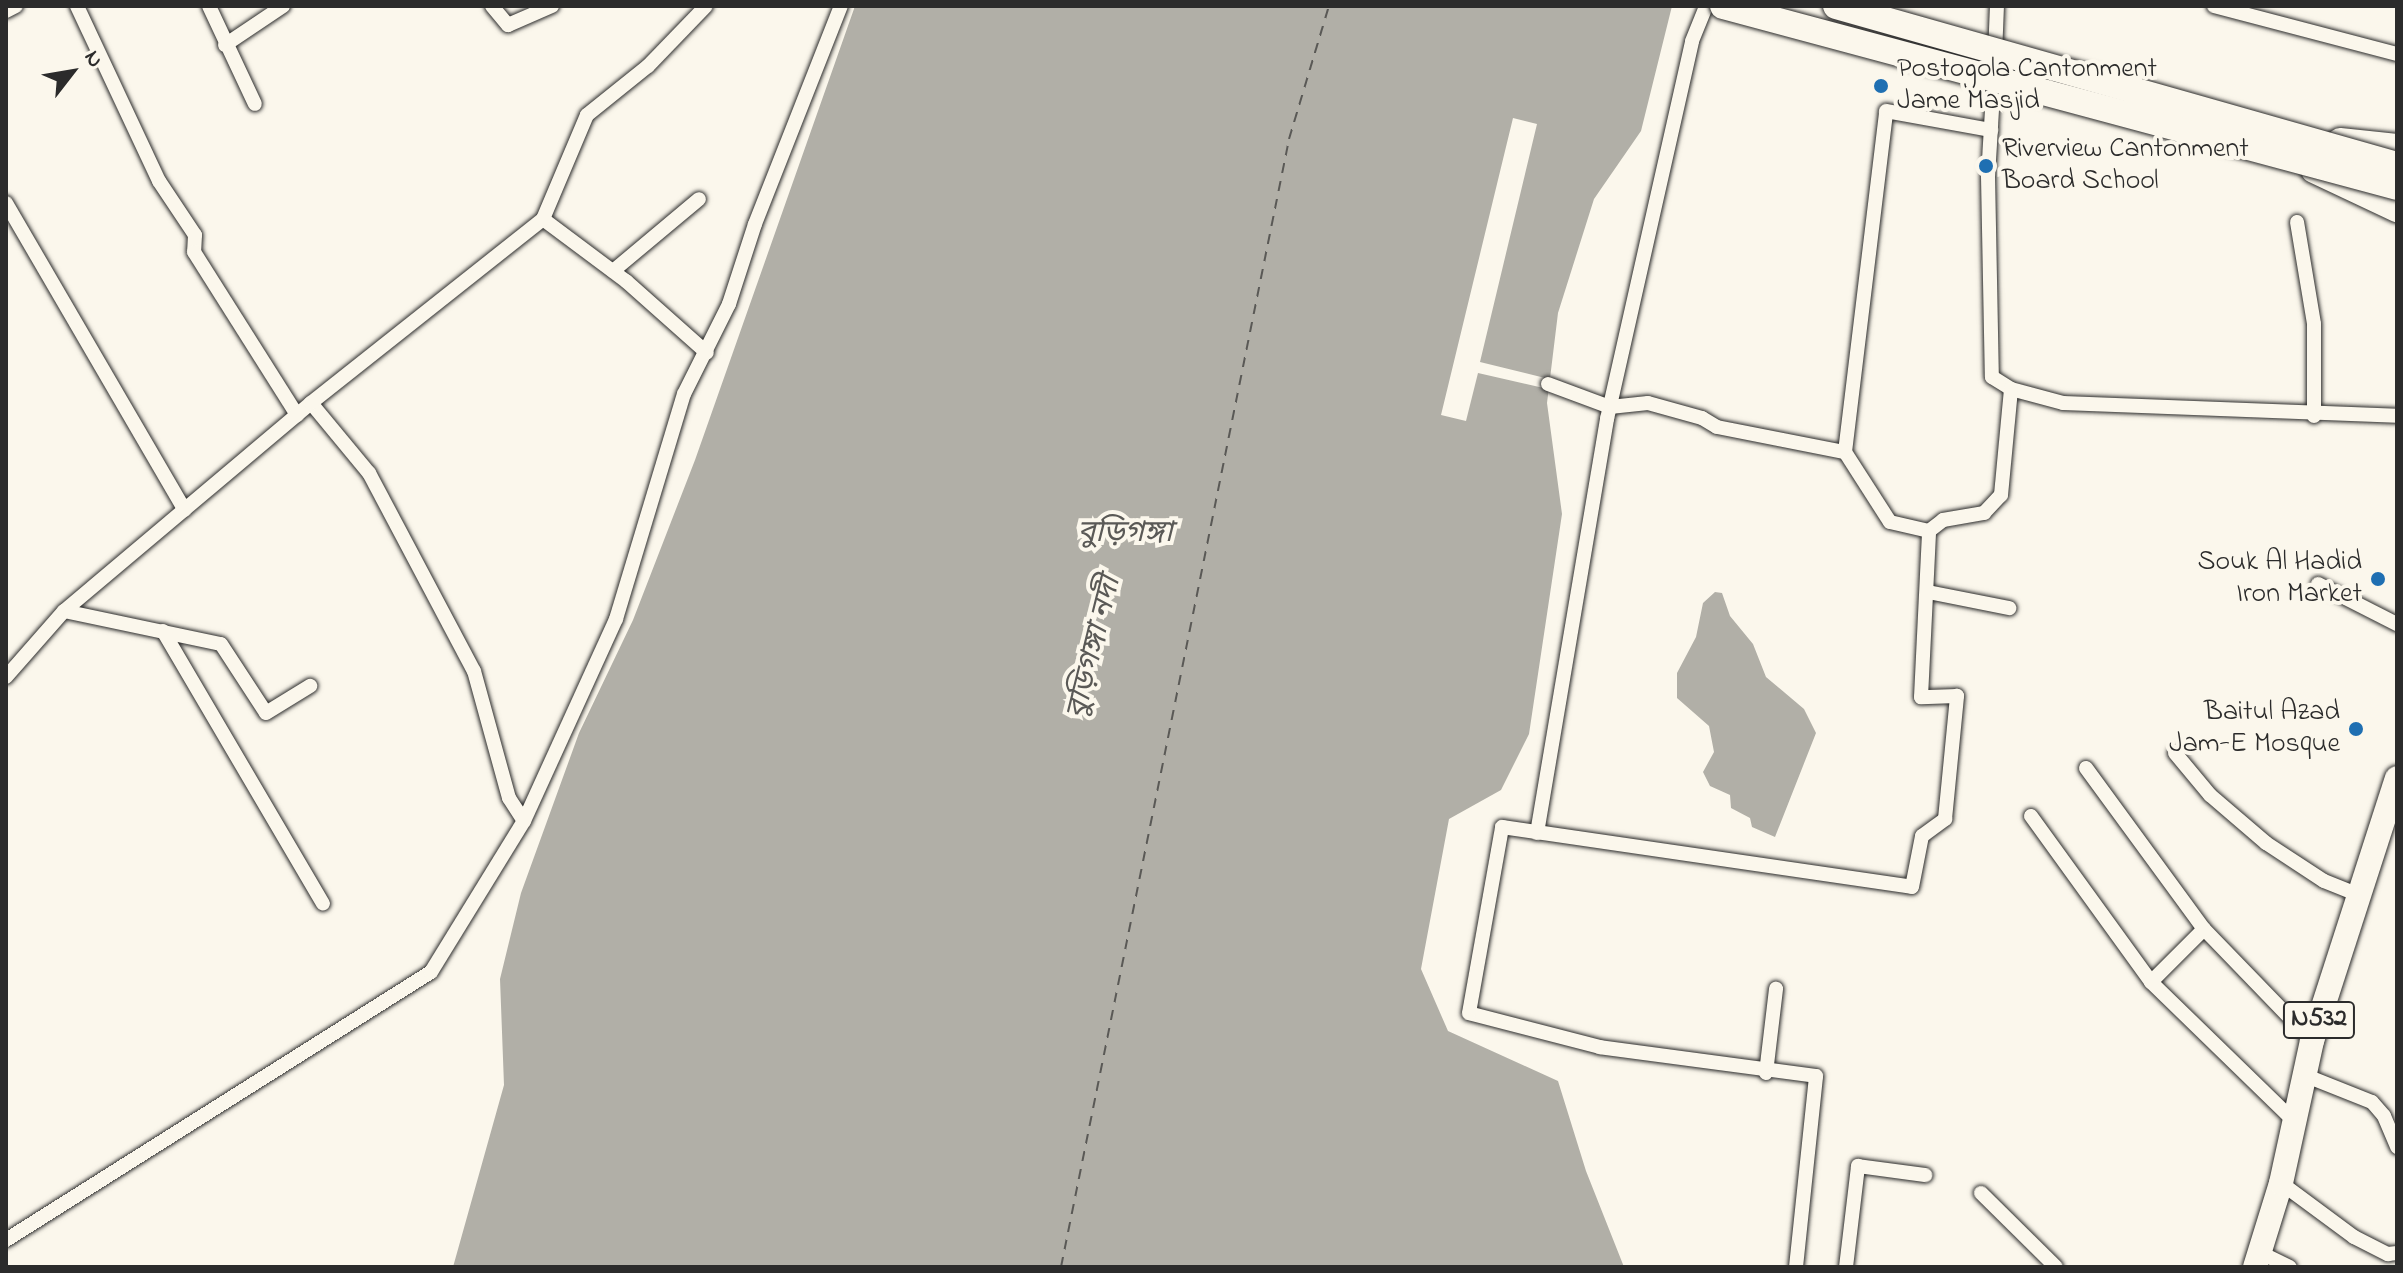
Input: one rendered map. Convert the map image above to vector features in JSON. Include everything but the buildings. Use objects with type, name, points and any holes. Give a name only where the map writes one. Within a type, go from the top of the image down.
[{"type":"highway","points":[[1723,6],[2293,147],[2397,165]]},
{"type":"highway","points":[[1836,6],[2293,147],[2397,187]]},
{"type":"highway","points":[[2293,147],[2397,147]]},
{"type":"highway","points":[[2293,147],[2397,209]]},
{"type":"highway","name":"N532","points":[[2258,1260],[2281,1183],[2292,1119],[2312,1041],[2397,778]]},
{"type":"street","points":[[6,11],[16,6]]},
{"type":"street","points":[[77,6],[159,181],[195,235],[194,252],[297,415]]},
{"type":"street","points":[[209,6],[255,104]]},
{"type":"street","points":[[225,45],[283,6]]},
{"type":"street","points":[[492,6],[508,25],[552,6]]},
{"type":"street","points":[[6,1240],[431,972],[524,821],[616,619],[684,394],[707,353],[841,6]]},
{"type":"street","points":[[1537,833],[1610,407],[1692,41],[1706,6]]},
{"type":"street","points":[[1997,6],[1991,130],[1992,377],[2011,389],[2063,403],[2314,416],[2397,416]]},
{"type":"street","points":[[2214,6],[2397,54]]},
{"type":"street","points":[[6,677],[64,611],[311,403],[543,219],[587,115],[648,66],[702,7]]},
{"type":"street","points":[[1929,531],[1890,522],[1845,452],[1886,111],[1991,130]]},
{"type":"street","points":[[613,271],[699,199]]},
{"type":"street","points":[[6,203],[185,510]]},
{"type":"street","points":[[543,219],[613,271],[707,353]]},
{"type":"street","points":[[2297,222],[2314,324],[2314,416]]},
{"type":"street","points":[[1548,384],[1610,407],[1648,403],[1717,427],[1845,452]]},
{"type":"street","points":[[1929,531],[1943,520],[1984,513],[2001,495],[2011,389]]},
{"type":"street","points":[[311,403],[369,473],[474,671],[509,798],[524,821]]},
{"type":"street","points":[[1796,1267],[1816,1076],[1766,1073],[1600,1047],[1469,1013],[1502,827],[1912,887],[1922,836],[1945,819],[1957,696],[1921,697],[1929,531]]},
{"type":"street","points":[[2318,584],[2397,624]]},
{"type":"street","points":[[1928,592],[2009,608]]},
{"type":"street","points":[[64,611],[221,644],[266,713],[310,686]]},
{"type":"street","points":[[163,631],[323,904]]},
{"type":"street","points":[[2175,753],[2210,795],[2266,843],[2324,881],[2357,894]]},
{"type":"street","points":[[2086,768],[2204,929],[2312,1041]]},
{"type":"street","points":[[2031,816],[2151,982],[2292,1119]]},
{"type":"street","points":[[2151,982],[2204,929]]},
{"type":"street","points":[[1766,1073],[1776,989]]},
{"type":"street","points":[[2304,1075],[2372,1102],[2384,1116],[2397,1147]]},
{"type":"street","points":[[1846,1267],[1858,1166],[1925,1175]]},
{"type":"street","points":[[2281,1183],[2354,1237],[2388,1254],[2397,1253]]},
{"type":"street","points":[[1981,1193],[2056,1267]]},
{"type":"street","points":[[2258,1260],[2290,1267]]},
{"type":"water","name":"বুড়িগঙ্গা","points":[[855,6],[1672,6],[1641,131],[1594,199],[1558,313],[1547,403],[1562,514],[1529,734],[1501,790],[1449,819],[1421,969],[1448,1031],[1558,1081],[1586,1171],[1624,1267],[453,1267],[504,1085],[500,979],[521,893],[579,733],[633,620],[695,460]]},
{"type":"water","points":[[1715,592],[1722,593],[1730,616],[1753,644],[1766,677],[1804,709],[1816,733],[1775,837],[1752,827],[1750,818],[1731,808],[1730,795],[1710,786],[1703,772],[1714,752],[1709,726],[1677,698],[1677,673],[1696,637],[1703,603]]},
{"type":"pier","points":[[1513,118],[1537,124],[1480,362],[1549,379],[1548,389],[1478,373],[1466,421],[1441,415]]},
{"type":"ferry route","points":[[1061,1267],[1289,139],[1329,6]]},
{"type":"place","name":"Postogola Cantonment Jame Masjid","points":[[1881,86]]},
{"type":"place","name":"Riverview Cantonment Board School","points":[[1986,166]]},
{"type":"place","name":"Souk Al Hadid Iron Market","points":[[2378,579]]},
{"type":"place","name":"Baitul Azad Jam-E Mosque","points":[[2356,729]]},
{"type":"water label","name":"বুড়িগঙ্গা নদী","points":[[1095,648]]}]
